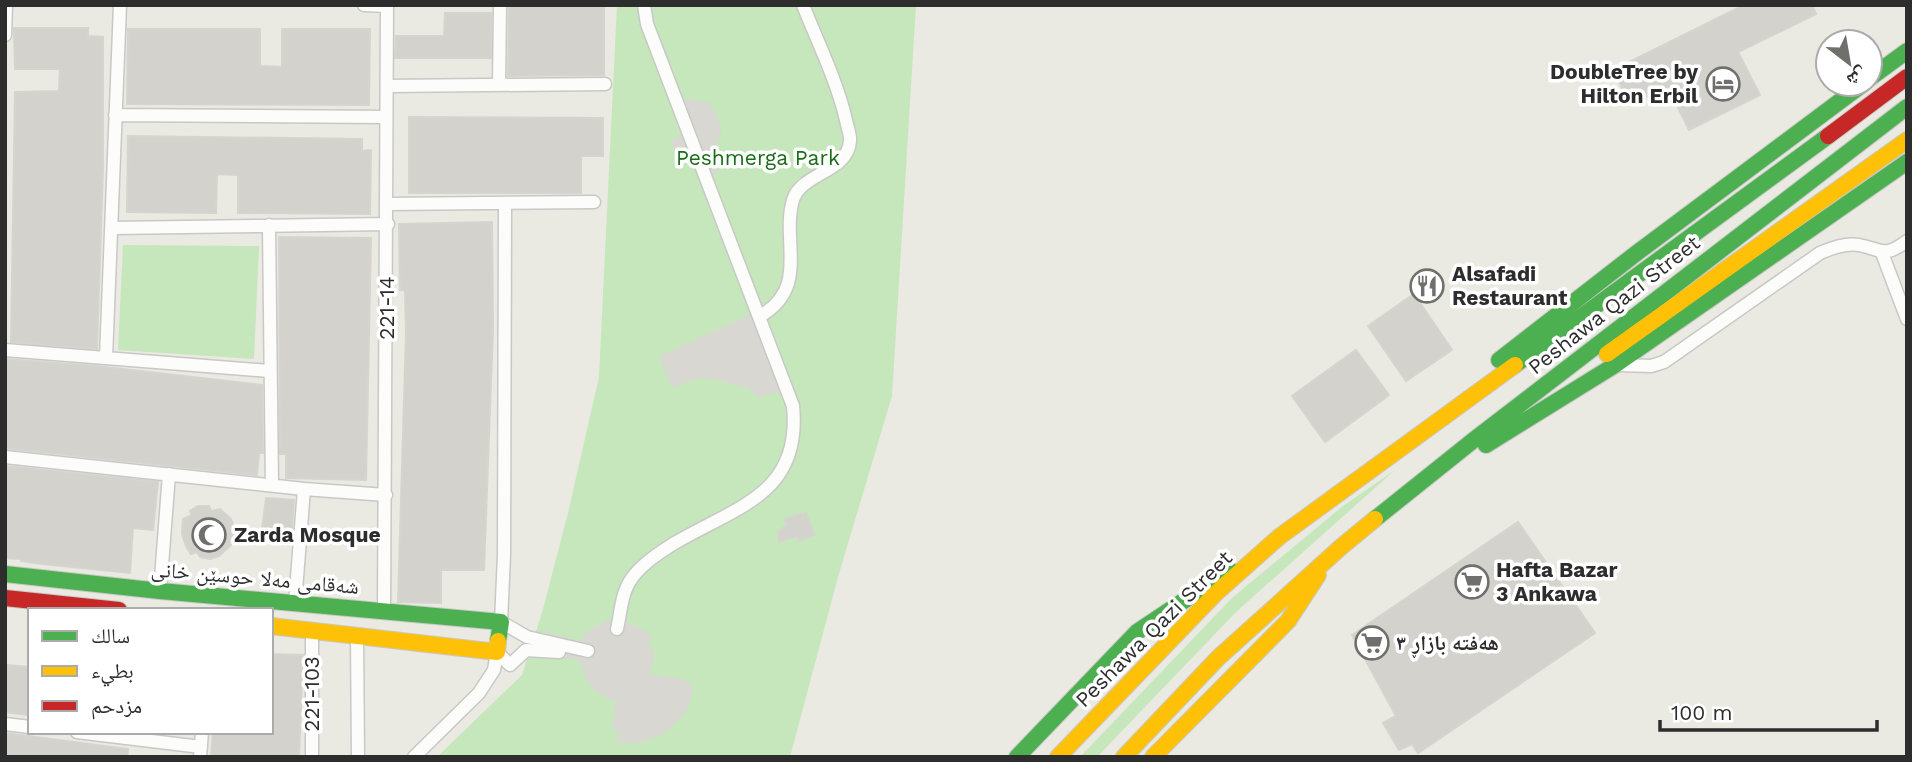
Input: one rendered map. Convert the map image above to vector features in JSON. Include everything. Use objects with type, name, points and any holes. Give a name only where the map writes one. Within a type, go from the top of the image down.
[{"type":"main road","points":[[1884,68],[1907,51]]},
{"type":"main road","name":"Peshawa Qazi Street","points":[[1058,757],[1216,593],[1279,537],[1907,77]]},
{"type":"main road","name":"Peshawa Qazi Street","points":[[1350,485],[1422,421],[1528,337],[1844,98]]},
{"type":"main road","name":"Peshawa Qazi Street","points":[[1124,757],[1217,658],[1345,544],[1516,407],[1907,107]]},
{"type":"main road","name":"Peshawa Qazi Street","points":[[1345,544],[1907,140]]},
{"type":"main road","points":[[1478,450],[1615,365],[1907,162]]},
{"type":"main road","points":[[1017,757],[1137,632],[1279,537]]},
{"type":"main road","points":[[1153,757],[1288,621],[1314,580],[1345,544]]},
{"type":"main road","name":"شەقامی مەلا حوسێن خانی","points":[[5,574],[501,622]]},
{"type":"main road","points":[[5,598],[100,608]]},
{"type":"main road","points":[[382,638],[384,612]]},
{"type":"main road","points":[[273,626],[497,652],[501,622]]},
{"type":"street","points":[[5,35],[6,5]]},
{"type":"street","points":[[106,358],[120,5]]},
{"type":"street","points":[[364,5],[387,5]]},
{"type":"street","name":"221-14","points":[[384,612],[387,5]]},
{"type":"street","points":[[499,85],[500,5]]},
{"type":"street","points":[[617,629],[626,589],[633,576],[659,553],[703,526],[733,513],[766,491],[784,465],[795,421],[793,406],[760,316],[647,23],[644,5]]},
{"type":"street","points":[[760,316],[774,309],[786,289],[792,260],[790,211],[794,196],[813,178],[841,160],[848,152],[851,140],[841,100],[803,5]]},
{"type":"street","points":[[387,86],[606,85]]},
{"type":"street","points":[[115,114],[386,117]]},
{"type":"street","points":[[388,204],[594,202]]},
{"type":"street","points":[[497,652],[510,665],[526,650],[587,655],[527,637],[501,622],[504,542],[505,204]]},
{"type":"street","points":[[112,228],[388,224]]},
{"type":"street","points":[[269,225],[272,485]]},
{"type":"street","points":[[1615,365],[1651,366],[1664,362],[1820,253],[1838,246],[1857,245],[1882,253],[1907,241]]},
{"type":"street","points":[[1882,253],[1907,319]]},
{"type":"street","points":[[5,350],[269,371]]},
{"type":"street","points":[[5,457],[304,489],[386,495]]},
{"type":"street","points":[[160,591],[169,474]]},
{"type":"street","points":[[295,604],[304,489]]},
{"type":"street","name":"221-103","points":[[312,631],[312,757]]},
{"type":"street","points":[[357,636],[358,757]]},
{"type":"street","points":[[414,757],[479,693],[494,670],[497,652]]},
{"type":"street","points":[[5,724],[28,727]]},
{"type":"street","points":[[89,734],[201,752],[202,734]]},
{"type":"green space","name":"Peshmerga Park","points":[[617,5],[916,5],[892,396],[838,577],[790,757],[437,757],[522,675],[542,613],[568,513],[599,377]]},
{"type":"green space","points":[[123,245],[259,246],[254,359],[118,350]]},
{"type":"green space","points":[[1395,470],[1236,612],[1097,757],[1080,757],[1232,598],[1343,506]]},
{"type":"shaded area","points":[[689,99],[708,102],[717,115],[721,128],[720,139],[710,152],[718,173],[699,181],[694,163],[682,160],[675,152],[672,142],[682,132],[671,105]]},
{"type":"shaded area","points":[[758,311],[787,388],[759,398],[748,388],[700,378],[671,387],[659,356]]},
{"type":"shaded area","points":[[608,620],[629,623],[650,634],[652,638],[648,642],[653,649],[654,658],[650,674],[686,680],[693,689],[688,709],[678,721],[666,732],[641,743],[617,743],[618,732],[612,728],[615,702],[598,693],[586,680],[579,660],[541,654],[546,632],[580,641],[587,632]]},
{"type":"building","points":[[509,5],[604,5],[604,75],[508,76]]},
{"type":"building","points":[[1744,5],[1812,5],[1816,14],[1738,52],[1760,95],[1689,130],[1668,87],[1630,105],[1613,70]]},
{"type":"building","points":[[445,13],[491,13],[491,58],[395,58],[396,36],[444,36]]},
{"type":"building","points":[[14,28],[88,28],[88,36],[103,37],[103,168],[97,349],[11,342],[15,92],[59,91],[60,69],[15,69]]},
{"type":"building","points":[[128,29],[260,29],[260,66],[282,67],[282,29],[370,29],[369,105],[127,104]]},
{"type":"building","points":[[409,117],[603,118],[603,156],[581,156],[581,193],[409,193]]},
{"type":"building","points":[[128,136],[362,139],[362,151],[371,150],[370,214],[238,213],[238,175],[217,174],[216,213],[127,212]]},
{"type":"building","points":[[492,222],[493,328],[484,570],[441,570],[441,603],[398,602],[406,332],[405,290],[400,290],[399,224]]},
{"type":"building","points":[[279,237],[371,238],[366,480],[286,478],[286,454],[280,454]]},
{"type":"building","points":[[1414,294],[1452,350],[1406,381],[1368,326]]},
{"type":"building","points":[[1356,350],[1389,395],[1325,442],[1292,396]]},
{"type":"building","points":[[5,359],[97,366],[262,385],[263,453],[259,453],[257,475],[5,448]]},
{"type":"building","points":[[5,466],[158,482],[153,530],[133,528],[130,573],[5,558]]},
{"type":"building","points":[[266,498],[294,500],[291,542],[261,538]]},
{"type":"building","points":[[198,506],[209,506],[211,511],[220,509],[231,519],[235,529],[235,535],[229,540],[231,545],[219,556],[210,559],[200,557],[197,552],[191,554],[182,534],[183,519],[192,515],[190,511]]},
{"type":"building","points":[[806,513],[814,535],[799,541],[797,536],[779,542],[778,532],[787,525],[785,519]]},
{"type":"building","points":[[1518,522],[1595,633],[1418,753],[1412,744],[1399,750],[1383,723],[1396,716],[1352,635]]},
{"type":"building","points":[[273,654],[303,655],[299,757],[211,757],[213,734],[273,734]]},
{"type":"building","points":[[5,665],[28,667],[28,715],[5,712]]},
{"type":"building","points":[[5,733],[128,749],[127,757],[5,757]]},
{"type":"traffic: fast","points":[[1884,68],[1907,51]]},
{"type":"traffic: fast","points":[[1499,360],[1844,98]]},
{"type":"traffic: fast","points":[[1375,519],[1907,107]]},
{"type":"traffic: fast","points":[[1515,365],[1828,136]]},
{"type":"traffic: fast","points":[[1486,445],[1615,365],[1907,162]]},
{"type":"traffic: fast","points":[[1017,757],[1137,632],[1230,570]]},
{"type":"traffic: fast","points":[[5,574],[501,622],[498,641]]},
{"type":"traffic: slow","points":[[1607,354],[1907,140]]},
{"type":"traffic: slow","points":[[1058,757],[1216,593],[1279,537],[1515,365]]},
{"type":"traffic: slow","points":[[1124,757],[1218,658],[1375,519]]},
{"type":"traffic: slow","points":[[1153,757],[1288,621],[1318,575]]},
{"type":"traffic: slow","points":[[273,626],[497,652],[498,641]]},
{"type":"traffic: jam","points":[[1828,136],[1907,77]]},
{"type":"traffic: jam","points":[[5,598],[100,608]]},
{"type":"place","name":"DoubleTree by Hilton Erbil","points":[[1723,84]]},
{"type":"place","name":"Alsafadi Restaurant","points":[[1427,286]]},
{"type":"place","name":"Zarda Mosque","points":[[209,535]]},
{"type":"place","name":"Hafta Bazar 3 Ankawa","points":[[1472,582]]},
{"type":"place","name":"هەفتە بازاڕ ٣","points":[[1372,643]]}]
